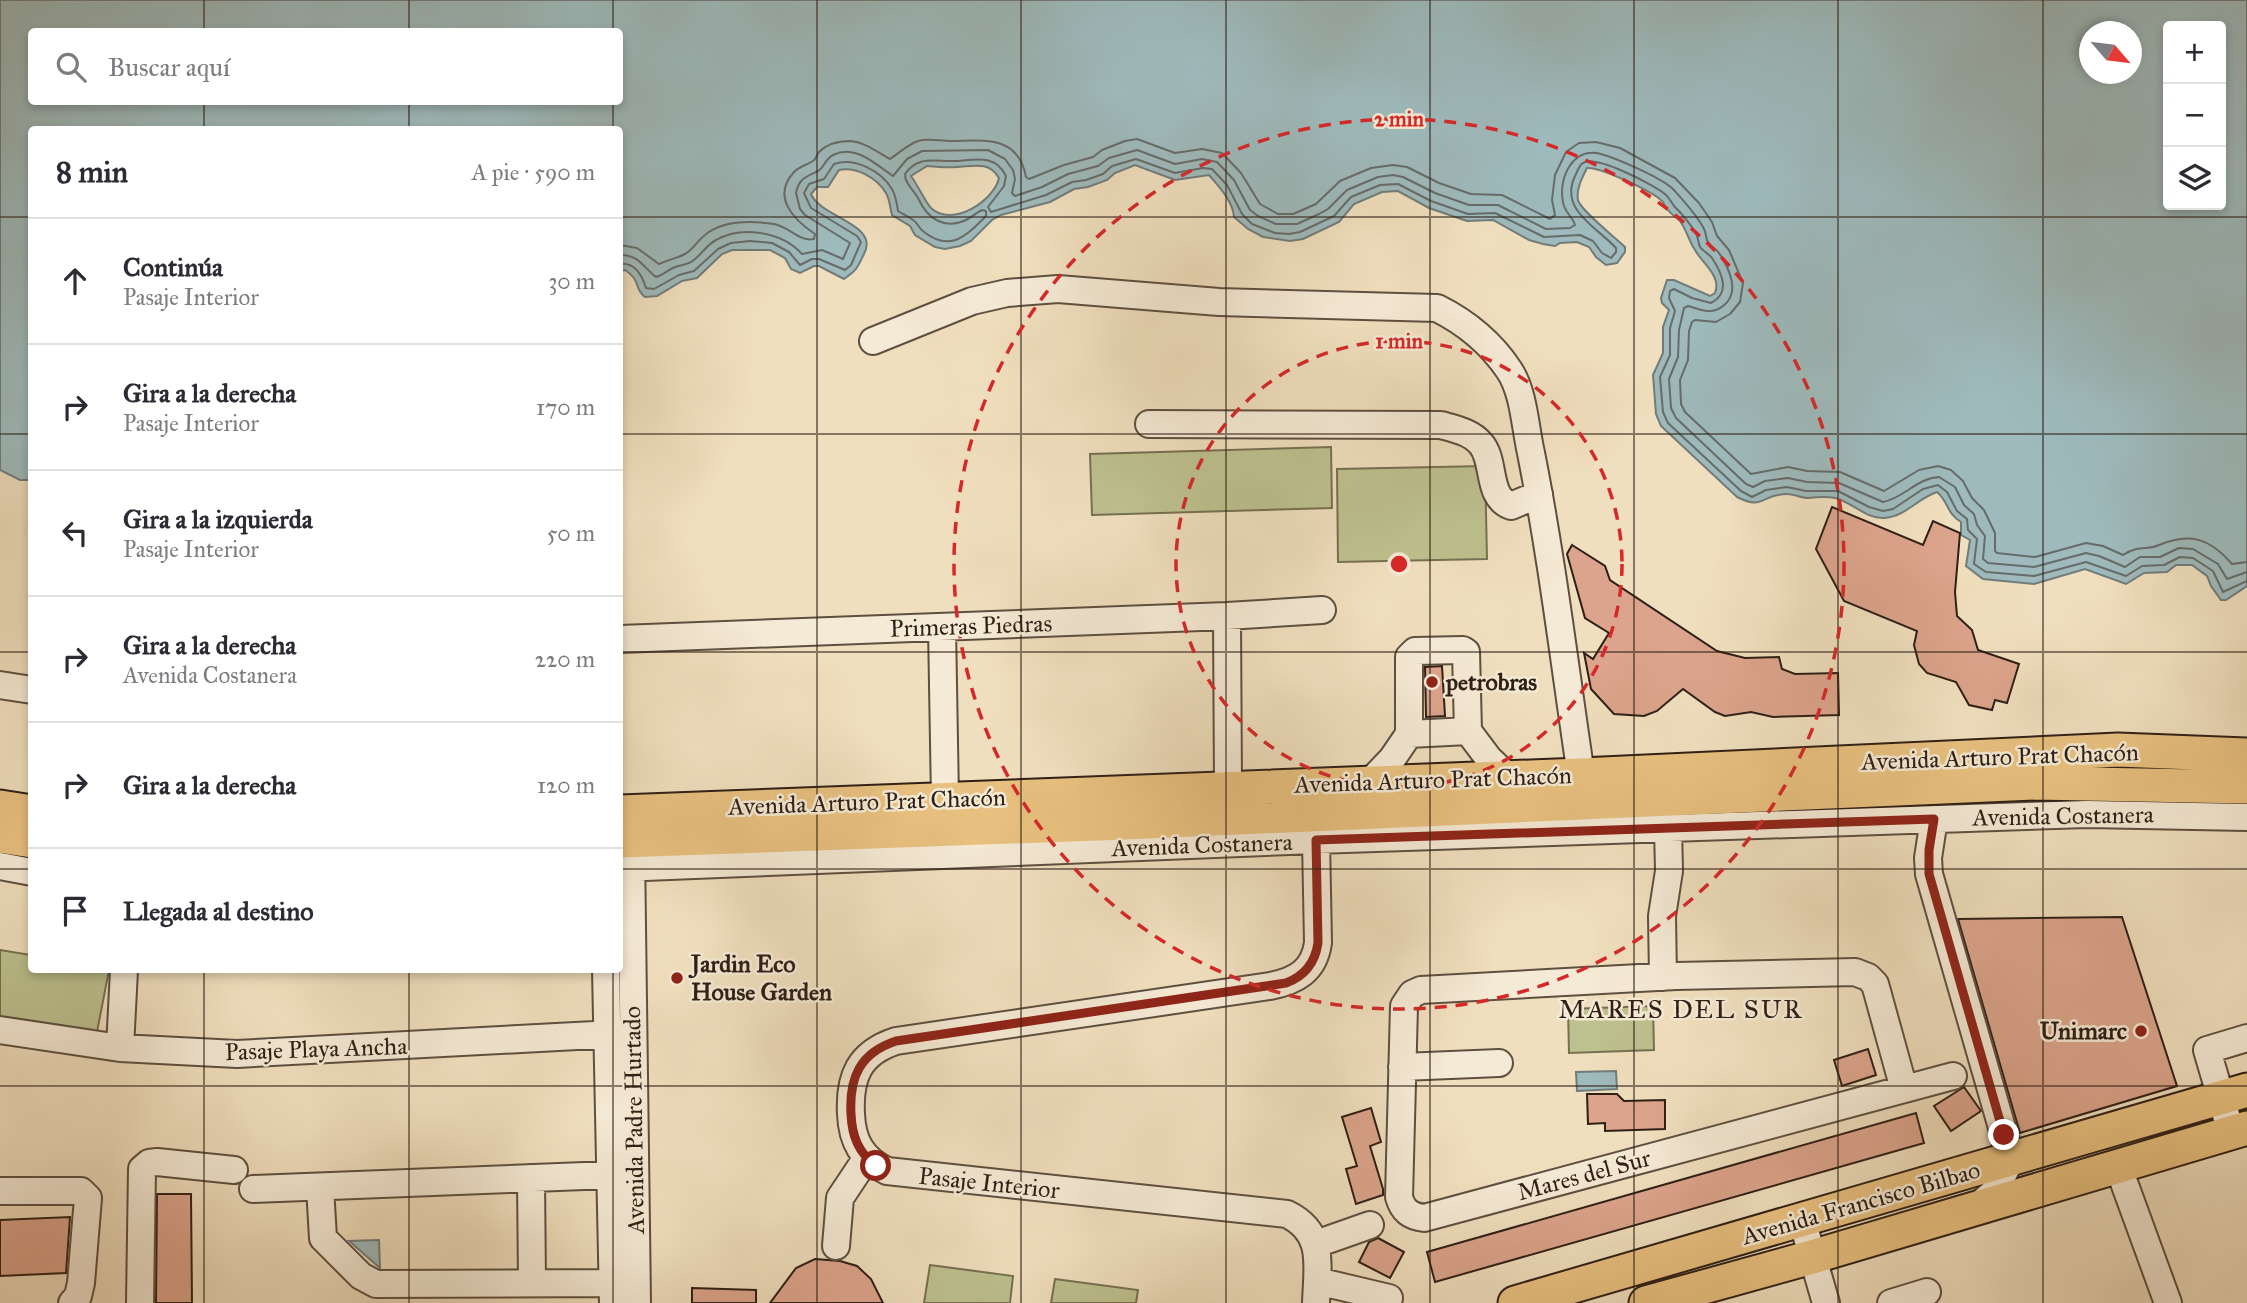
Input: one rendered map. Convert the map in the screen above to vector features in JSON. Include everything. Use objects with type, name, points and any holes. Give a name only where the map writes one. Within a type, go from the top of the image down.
[{"type":"main road","name":"Avenida Arturo Prat Chacón","points":[[625,840],[945,799],[1581,775],[2118,750],[2247,755]]},
{"type":"main road","name":"Avenida Arturo Prat Chacón","points":[[625,840],[1152,822],[2036,783],[2247,787]]},
{"type":"main road","points":[[0,807],[28,812]]},
{"type":"main road","points":[[0,836],[28,840]]},
{"type":"main road","name":"Avenida Francisco Bilbao","points":[[1515,1303],[2234,1094]]},
{"type":"main road","name":"Avenida Francisco Bilbao","points":[[1646,1303],[1812,1257],[2239,1130]]},
{"type":"street","points":[[873,341],[972,301],[1007,293],[1058,289],[1219,302],[1437,309],[1460,320],[1484,340],[1511,372],[1520,398],[1539,494],[1581,775]]},
{"type":"street","points":[[1149,424],[1441,425],[1471,435],[1483,445],[1498,495],[1503,503],[1511,506],[1539,494]]},
{"type":"street","name":"Primeras Piedras","points":[[623,639],[1322,610]]},
{"type":"street","points":[[1227,616],[1228,788]]},
{"type":"street","points":[[942,627],[945,799]]},
{"type":"street","points":[[1369,783],[1392,760],[1409,734],[1409,657],[1415,651],[1466,652],[1468,731],[1489,759],[1507,776]]},
{"type":"street","points":[[0,685],[28,689]]},
{"type":"street","points":[[1409,734],[1468,731]]},
{"type":"street","name":"Avenida Costanera","points":[[625,840],[1316,840],[2087,814],[2247,817]]},
{"type":"street","points":[[1934,819],[1929,850],[1929,874],[2011,1159],[1994,1192],[1976,1208]]},
{"type":"street","points":[[1668,827],[1669,871],[1675,912],[1670,976]]},
{"type":"street","name":"Avenida Padre Hurtado","points":[[612,1293],[633,1033],[625,840]]},
{"type":"street","points":[[836,1245],[840,1198],[866,1159],[854,1139],[850,1091],[864,1060],[884,1045],[896,1041],[1278,984],[1295,979],[1303,974],[1314,960],[1318,943],[1316,840]]},
{"type":"street","points":[[0,866],[28,871]]},
{"type":"street","name":"Mares del Sur","points":[[1904,1089],[1875,984],[1868,977],[1855,972],[1670,976],[1420,990],[1412,994],[1404,1006],[1399,1197],[1408,1214],[1424,1218],[1953,1076]]},
{"type":"street","points":[[120,1048],[124,973]]},
{"type":"street","name":"Avenida Padre Hurtado","points":[[606,973],[607,1035],[637,1303]]},
{"type":"street","name":"Pasaje Playa Ancha","points":[[0,1030],[120,1048],[197,1053],[269,1053],[633,1033]]},
{"type":"street","points":[[2239,1130],[2234,1094],[2207,1050],[2247,1038]]},
{"type":"street","points":[[1402,1067],[1499,1063]]},
{"type":"street","name":"Pasaje Interior","points":[[866,1159],[898,1174],[1279,1212],[1302,1223],[1316,1244]]},
{"type":"street","points":[[140,1303],[142,1169],[149,1163],[157,1162],[234,1170]]},
{"type":"street","points":[[2118,1166],[2168,1303]]},
{"type":"street","points":[[253,1189],[623,1175]]},
{"type":"street","points":[[531,1178],[533,1283]]},
{"type":"street","points":[[320,1187],[323,1238],[369,1281],[385,1284],[533,1283],[612,1293]]},
{"type":"street","points":[[0,1191],[81,1191],[88,1198],[81,1283],[78,1296],[72,1303]]},
{"type":"street","points":[[1802,1220],[1826,1303]]},
{"type":"street","points":[[1370,1225],[1316,1244],[1317,1292],[1390,1298]]},
{"type":"street","points":[[1891,1303],[1927,1292]]},
{"type":"green space","points":[[1331,447],[1332,508],[1092,515],[1090,454]]},
{"type":"green space","points":[[1485,466],[1487,559],[1338,562],[1337,469]]},
{"type":"green space","points":[[0,950],[28,955],[28,973],[108,973],[96,1037],[0,1019]]},
{"type":"green space","points":[[1653,1006],[1654,1050],[1569,1053],[1568,1009]]},
{"type":"green space","points":[[930,1265],[1013,1276],[1010,1303],[924,1303]]},
{"type":"green space","points":[[1055,1279],[1138,1290],[1136,1303],[1051,1303]]},
{"type":"water","points":[[0,0],[2247,0],[2247,586],[2226,600],[2221,600],[2207,576],[2192,565],[2176,565],[2167,572],[2144,573],[2126,584],[2085,569],[2034,584],[1983,579],[1966,566],[1970,540],[1961,535],[1961,522],[1937,492],[1905,511],[1884,518],[1871,516],[1832,497],[1805,498],[1787,494],[1753,502],[1737,497],[1661,426],[1656,414],[1653,375],[1663,353],[1663,327],[1669,310],[1661,298],[1667,280],[1674,280],[1710,296],[1715,293],[1714,275],[1695,250],[1680,221],[1662,201],[1626,180],[1587,168],[1581,180],[1578,200],[1591,217],[1625,247],[1625,252],[1617,263],[1606,265],[1589,247],[1577,242],[1555,246],[1543,244],[1529,240],[1493,220],[1467,221],[1429,208],[1398,191],[1382,192],[1354,204],[1339,222],[1303,239],[1290,241],[1263,237],[1234,217],[1228,200],[1209,175],[1175,180],[1135,165],[1115,173],[1107,180],[1074,189],[1050,202],[1001,215],[992,220],[971,241],[945,249],[935,247],[915,235],[910,226],[892,215],[882,188],[866,174],[846,169],[839,170],[828,187],[817,187],[811,194],[826,209],[864,235],[867,244],[864,254],[857,268],[844,279],[819,266],[800,273],[791,269],[785,258],[770,250],[732,250],[722,254],[697,278],[682,281],[657,296],[645,297],[630,274],[623,270],[623,126],[28,126],[28,480],[20,480],[0,470]],"holes":[[[927,166],[986,167],[999,178],[989,195],[971,209],[950,215],[940,213],[931,208],[911,176]]]},
{"type":"water","points":[[1616,1071],[1617,1089],[1577,1091],[1576,1072]]},
{"type":"water","points":[[379,1240],[380,1268],[349,1241]]},
{"type":"building","points":[[1832,507],[1923,545],[1933,521],[1960,533],[1955,592],[1957,616],[1972,630],[1978,650],[2019,664],[2007,703],[1995,700],[1992,710],[1969,705],[1956,682],[1927,673],[1919,664],[1914,645],[1917,631],[1844,601],[1816,549]]},
{"type":"building","points":[[1572,545],[1605,566],[1610,580],[1717,651],[1745,658],[1779,657],[1782,669],[1795,674],[1838,673],[1839,715],[1773,717],[1751,712],[1725,716],[1683,689],[1657,711],[1644,716],[1614,714],[1591,689],[1584,653],[1593,659],[1609,633],[1585,618],[1567,554]]},
{"type":"building","points":[[1442,666],[1445,716],[1426,717],[1425,667]]},
{"type":"building","points":[[2122,917],[2177,1086],[2020,1133],[1958,919]]},
{"type":"building","points":[[1868,1049],[1876,1075],[1842,1086],[1834,1060]]},
{"type":"building","points":[[1964,1087],[1981,1111],[1951,1131],[1934,1106]]},
{"type":"building","points":[[1587,1094],[1617,1094],[1624,1101],[1665,1100],[1665,1129],[1605,1131],[1605,1123],[1588,1124]]},
{"type":"building","points":[[1371,1108],[1381,1142],[1370,1146],[1383,1195],[1356,1204],[1346,1169],[1357,1166],[1342,1117]]},
{"type":"building","points":[[1916,1113],[1924,1143],[1435,1282],[1427,1252]]},
{"type":"building","points":[[157,1194],[191,1194],[192,1303],[156,1303]]},
{"type":"building","points":[[70,1217],[66,1273],[0,1276],[0,1220]]},
{"type":"building","points":[[1378,1238],[1404,1252],[1390,1278],[1359,1262],[1369,1242]]},
{"type":"building","points":[[815,1259],[840,1261],[857,1266],[871,1279],[883,1303],[770,1303],[796,1268]]},
{"type":"building","points":[[692,1288],[756,1290],[756,1303],[692,1303]]},
{"type":"place","name":"petrobras","points":[[1432,682]]},
{"type":"place","name":"Jardin Eco House Garden","points":[[677,978]]},
{"type":"place","name":"Unimarc","points":[[2141,1031]]},
{"type":"district","name":"MARES DEL SUR","points":[[1681,1009]]},
{"type":"route","points":[[876,1166],[866,1159],[854,1139],[850,1091],[864,1060],[884,1045],[896,1041],[1286,983],[1303,974],[1314,960],[1318,943],[1316,840],[1934,819],[1929,850],[1929,874],[2004,1135]]}]
